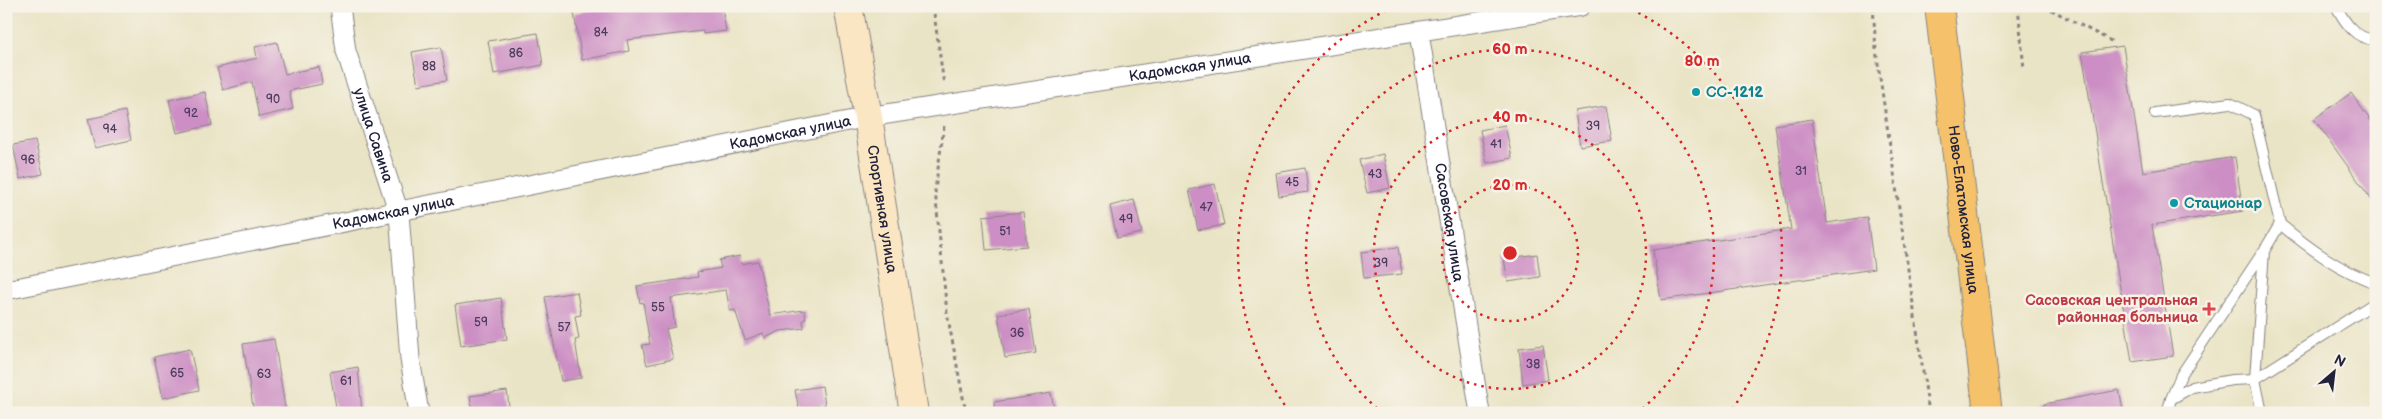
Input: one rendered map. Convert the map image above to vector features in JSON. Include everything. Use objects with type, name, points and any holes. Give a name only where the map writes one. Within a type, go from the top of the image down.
[{"type":"main road","name":"Ново-Елатомская улица","points":[[1939,6],[1988,413]]},
{"type":"street","name":"улица Савина","points":[[340,6],[346,51],[399,213],[410,359],[419,413]]},
{"type":"street","name":"Спортивная улица","points":[[848,6],[868,117],[914,413]]},
{"type":"street","name":"Кадомская улица","points":[[6,290],[399,213],[868,117],[1419,33],[1581,6]]},
{"type":"street","name":"Сасовская улица","points":[[1419,33],[1480,413]]},
{"type":"lane","points":[[2336,6],[2348,27],[2370,40],[2376,39]]},
{"type":"lane","points":[[2155,113],[2230,103],[2254,115],[2280,224],[2306,245],[2358,277],[2376,283]]},
{"type":"lane","points":[[2167,413],[2181,375],[2280,224]]},
{"type":"lane","points":[[2262,413],[2255,379],[2264,251]]},
{"type":"lane","points":[[2171,399],[2192,387],[2232,380],[2255,379],[2376,302]]},
{"type":"path","points":[[933,6],[946,105],[935,190],[947,313],[966,413]]},
{"type":"path","points":[[1873,6],[1878,59],[1928,413]]},
{"type":"path","points":[[2018,6],[2024,69]]},
{"type":"path","points":[[2044,6],[2113,42]]},
{"type":"building","points":[[611,6],[677,6],[677,10],[722,6],[726,31],[703,34],[703,31],[627,40],[629,51],[582,60],[574,13]]},
{"type":"building","points":[[538,33],[543,65],[494,74],[488,41]]},
{"type":"building","points":[[277,42],[285,74],[319,67],[322,84],[289,91],[293,109],[259,117],[252,82],[223,90],[217,68],[257,58],[255,47]]},
{"type":"building","name":"Стационар","points":[[2123,46],[2143,172],[2235,157],[2243,211],[2152,225],[2173,356],[2132,362],[2082,52]]},
{"type":"building","points":[[441,47],[447,80],[418,85],[412,52]]},
{"type":"building","points":[[205,92],[212,125],[177,133],[169,100]]},
{"type":"building","points":[[2351,93],[2376,128],[2376,206],[2314,119]]},
{"type":"building","points":[[1606,106],[1612,141],[1580,146],[1575,111]]},
{"type":"building","points":[[125,111],[131,140],[95,148],[88,119]]},
{"type":"building","points":[[1812,119],[1827,223],[1867,217],[1874,269],[1661,300],[1653,250],[1791,229],[1775,125]]},
{"type":"building","points":[[1505,125],[1512,158],[1487,163],[1480,130]]},
{"type":"building","points":[[35,141],[43,174],[20,179],[13,145]]},
{"type":"building","points":[[1383,154],[1390,188],[1367,193],[1359,160]]},
{"type":"building","points":[[1305,168],[1308,192],[1279,196],[1276,173]]},
{"type":"building","points":[[1215,184],[1224,225],[1198,230],[1189,190]]},
{"type":"building","points":[[1134,200],[1142,233],[1117,238],[1110,206]]},
{"type":"building","points":[[1023,212],[1027,246],[986,250],[983,216]]},
{"type":"building","points":[[1398,247],[1402,274],[1364,278],[1361,252]]},
{"type":"building","points":[[1537,254],[1540,277],[1508,282],[1504,259]]},
{"type":"building","points":[[740,256],[741,264],[758,261],[770,315],[804,310],[806,318],[803,320],[804,328],[780,331],[765,338],[763,333],[745,340],[735,310],[730,311],[726,290],[671,298],[675,327],[666,329],[673,359],[647,365],[642,345],[650,344],[643,302],[640,303],[637,286],[698,277],[697,272],[721,268],[719,260]]},
{"type":"building","points":[[577,292],[581,315],[575,316],[579,339],[575,340],[581,378],[561,381],[545,297]]},
{"type":"building","points":[[501,298],[507,339],[461,346],[455,305]]},
{"type":"building","points":[[1029,309],[1036,353],[1005,358],[998,314]]},
{"type":"building","points":[[274,339],[286,413],[254,413],[243,344]]},
{"type":"building","points":[[1543,345],[1548,380],[1523,384],[1519,348]]},
{"type":"building","points":[[190,349],[199,390],[163,398],[154,357]]},
{"type":"building","points":[[358,367],[362,413],[337,413],[330,372]]},
{"type":"building","points":[[822,386],[825,405],[799,409],[795,390]]},
{"type":"building","points":[[2119,390],[2123,410],[2111,413],[2045,413],[2044,404]]},
{"type":"building","points":[[507,391],[510,413],[473,413],[470,396]]},
{"type":"building","points":[[1051,393],[1055,413],[995,413],[994,402]]},
{"type":"place","name":"СС-1212","points":[[1696,92]]},
{"type":"place","name":"Стационар","points":[[2174,203]]},
{"type":"place","name":"Сасовская центральная районная больница","points":[[2209,309]]}]
